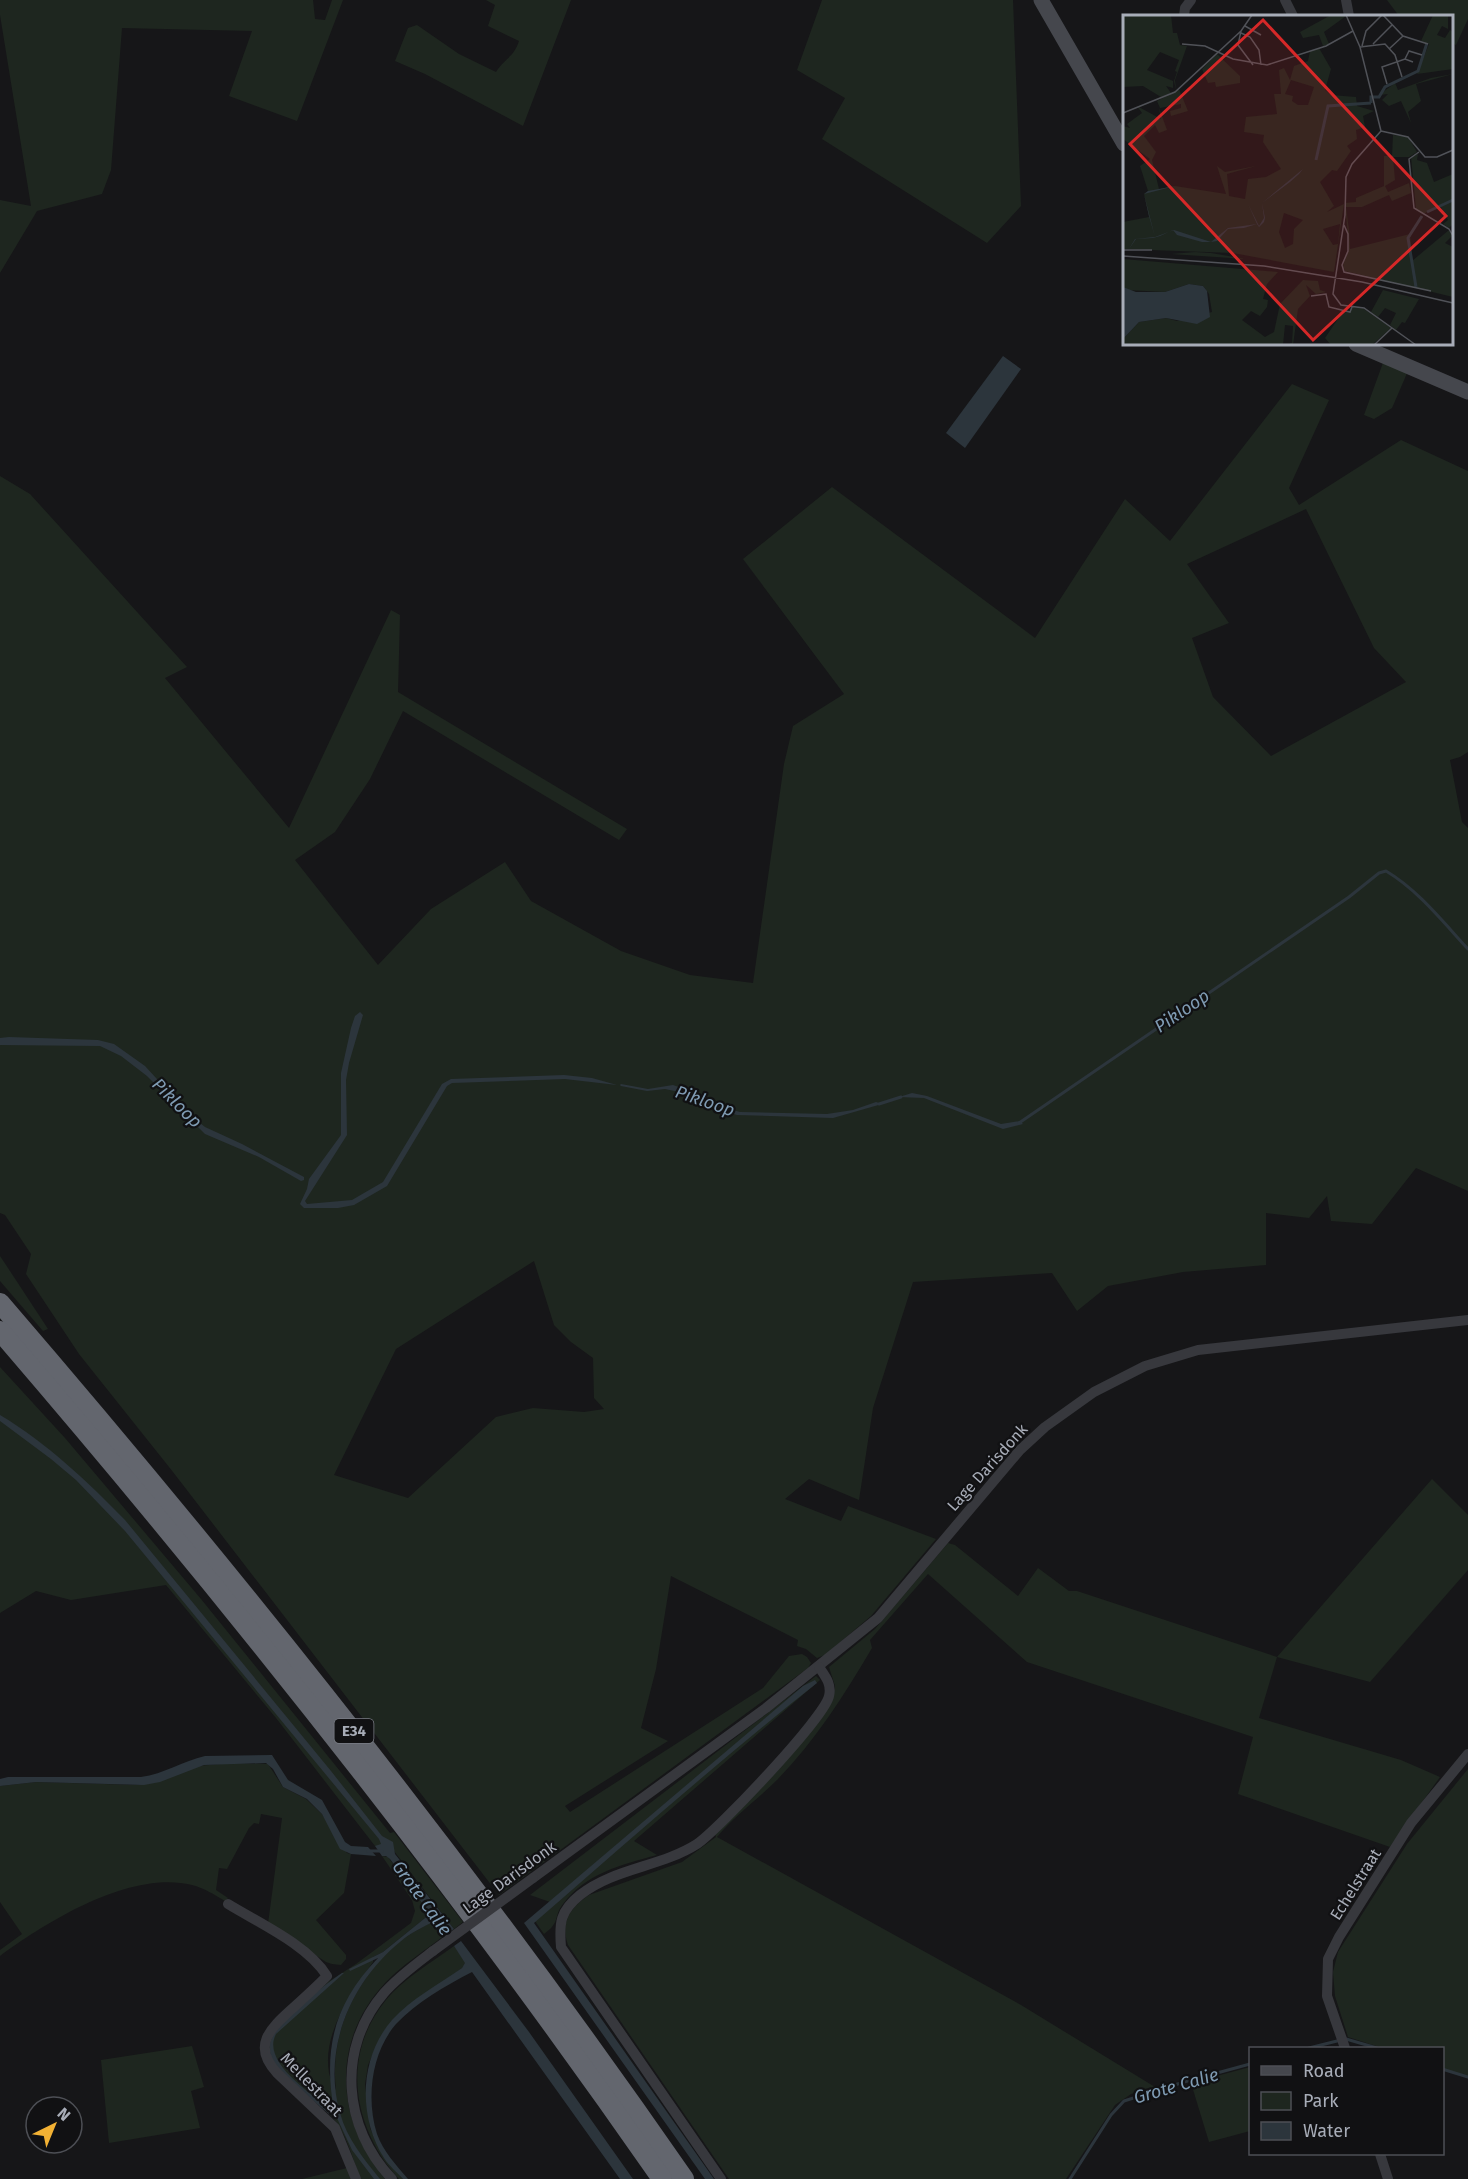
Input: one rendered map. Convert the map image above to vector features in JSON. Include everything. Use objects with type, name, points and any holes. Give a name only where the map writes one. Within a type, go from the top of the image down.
[{"type":"highway","name":"E34","points":[[0,1303],[130,1453],[318,1684],[479,1894],[626,2095],[684,2179]]},
{"type":"highway","name":"E34","points":[[0,1331],[119,1469],[347,1751],[612,2106],[662,2179]]},
{"type":"street","points":[[1041,0],[1123,141]]},
{"type":"street","points":[[1184,15],[1185,8],[1191,0]]},
{"type":"street","points":[[1285,0],[1292,15]]},
{"type":"street","points":[[1346,0],[1349,15]]},
{"type":"street","points":[[1358,345],[1468,392]]},
{"type":"street","name":"Lage Darisdonk","points":[[392,2179],[375,2158],[361,2134],[352,2097],[353,2060],[361,2031],[370,2012],[383,1994],[401,1976],[433,1951],[766,1708],[878,1618],[1020,1450],[1045,1427],[1112,1382],[1145,1366],[1198,1350],[1468,1320]]},
{"type":"street","points":[[721,2179],[561,1947],[559,1925],[568,1907],[581,1894],[606,1880],[677,1855],[697,1844],[716,1829],[822,1712],[829,1696],[830,1683],[819,1667]]},
{"type":"street","name":"Echelstraat","points":[[1344,2047],[1327,1996],[1328,1959],[1339,1937],[1411,1823],[1468,1754]]},
{"type":"street","name":"Mellestraat","points":[[228,1904],[305,1951],[318,1963],[327,1976],[271,2029],[265,2044],[265,2051],[273,2069],[335,2128],[356,2179]]},
{"type":"street","points":[[1380,2155],[1388,2179]]},
{"type":"green space","points":[[0,0],[313,0],[315,19],[325,20],[332,0],[343,0],[297,121],[229,96],[252,31],[122,28],[111,170],[102,194],[37,211],[0,273],[0,200],[31,206],[0,15]]},
{"type":"green space","points":[[486,0],[571,0],[523,126],[425,74],[395,61],[408,28],[417,25],[459,54],[496,72],[515,51],[519,41],[488,26],[495,5]]},
{"type":"green space","points":[[822,0],[1013,0],[1021,206],[987,243],[822,139],[845,98],[797,70]]},
{"type":"green space","points":[[1387,0],[1468,0],[1468,19],[1456,45],[1453,44],[1453,15],[1398,15]]},
{"type":"green space","points":[[1384,360],[1408,371],[1392,408],[1374,419],[1364,415]]},
{"type":"green space","points":[[1292,384],[1329,400],[1289,488],[1299,505],[1401,440],[1468,471],[1468,752],[1450,760],[1462,822],[1468,828],[1468,1191],[1416,1168],[1372,1224],[1331,1221],[1327,1196],[1309,1218],[1266,1213],[1266,1265],[1183,1272],[1108,1286],[1077,1311],[1052,1273],[913,1282],[873,1408],[859,1500],[809,1479],[785,1499],[841,1521],[848,1506],[936,1539],[871,1616],[825,1655],[817,1658],[806,1649],[797,1646],[798,1640],[671,1576],[656,1669],[641,1728],[668,1741],[565,1806],[570,1812],[763,1688],[789,1656],[802,1654],[811,1663],[808,1668],[499,1895],[173,1472],[79,1354],[26,1274],[31,1254],[5,1215],[0,1213],[0,476],[30,494],[187,667],[165,678],[289,828],[391,610],[400,615],[398,692],[627,829],[619,840],[403,711],[370,779],[335,832],[295,860],[378,965],[431,909],[505,862],[531,901],[621,951],[690,975],[753,983],[784,764],[793,726],[844,694],[743,559],[832,487],[1035,638],[1125,499],[1170,541]],"holes":[[[1306,509],[1374,648],[1406,682],[1271,756],[1213,697],[1192,638],[1229,623],[1187,564]],[[534,1261],[554,1325],[571,1342],[593,1358],[594,1398],[604,1409],[584,1412],[533,1408],[496,1417],[408,1498],[334,1475],[396,1349]]]},
{"type":"green space","points":[[0,1256],[48,1329],[43,1331],[0,1281]]},
{"type":"green space","points":[[0,1367],[65,1438],[201,1599],[390,1833],[394,1832],[463,1922],[454,1929],[394,1851],[375,1846],[276,1718],[166,1585],[71,1600],[36,1591],[0,1613]]},
{"type":"green space","points":[[1432,1479],[1468,1515],[1468,1570],[1370,1682],[1277,1657]]},
{"type":"green space","points":[[948,1543],[955,1545],[1018,1596],[1038,1568],[1069,1591],[1077,1591],[1277,1657],[1259,1718],[1401,1760],[1440,1777],[1390,1847],[1238,1794],[1253,1737],[1027,1662],[928,1574],[870,1640],[872,1648],[862,1665],[829,1717],[804,1749],[777,1780],[717,1837],[1021,2005],[1155,2087],[1131,2094],[1115,2105],[1066,2179],[729,2179],[568,1945],[565,1929],[568,1916],[589,1895],[682,1862],[716,1837],[715,1834],[832,1700],[835,1686],[829,1667],[875,1629]]},
{"type":"green space","points":[[816,1676],[820,1680],[634,1841],[657,1855],[605,1872],[582,1885],[563,1904],[555,1923],[544,1934],[532,1917],[550,1902],[530,1895]]},
{"type":"green space","points":[[233,1763],[268,1764],[283,1787],[306,1799],[322,1814],[347,1853],[351,1854],[344,1893],[316,1920],[346,1955],[341,1965],[326,1962],[268,1924],[282,1818],[261,1814],[259,1824],[254,1823],[249,1828],[227,1869],[219,1868],[216,1890],[228,1898],[225,1901],[192,1885],[168,1882],[143,1885],[117,1892],[65,1914],[0,1956],[0,1950],[22,1934],[0,1902],[0,1786],[36,1782],[137,1785],[197,1766]]},
{"type":"green space","points":[[1468,1769],[1468,2078],[1444,2069],[1444,2047],[1379,2047],[1348,2037],[1335,1996],[1333,1972],[1338,1952],[1407,1844]]},
{"type":"green space","points":[[382,1856],[388,1857],[430,1914],[383,1952],[373,1957],[373,1962],[340,2014],[334,2028],[328,2058],[329,2075],[336,2090],[337,2048],[349,2008],[358,1990],[384,1957],[412,1933],[435,1920],[446,1934],[407,1963],[385,1983],[367,2006],[355,2030],[348,2055],[346,2080],[349,2106],[356,2131],[368,2156],[385,2179],[361,2179],[337,2123],[283,2072],[271,2048],[273,2034],[328,1982],[411,1923],[415,1911],[412,1900]]},
{"type":"green space","points":[[454,1946],[466,1963],[387,2027],[368,2065],[365,2084],[370,2128],[383,2156],[403,2179],[399,2179],[383,2159],[371,2138],[363,2115],[358,2092],[358,2068],[362,2045],[371,2022],[393,1992]]},
{"type":"green space","points":[[192,2046],[204,2087],[191,2091],[200,2128],[109,2143],[101,2060]]},
{"type":"green space","points":[[1249,2067],[1249,2131],[1209,2142],[1191,2083]]},
{"type":"green space","points":[[347,2168],[351,2179],[302,2179]]},
{"type":"water","points":[[1003,356],[1021,369],[965,448],[946,433]]},
{"type":"water","points":[[360,1012],[363,1015],[346,1080],[347,1135],[305,1201],[307,1204],[352,1200],[383,1182],[442,1084],[451,1079],[564,1075],[592,1078],[617,1085],[565,1079],[452,1083],[447,1086],[387,1186],[354,1205],[338,1208],[304,1208],[300,1204],[309,1179],[341,1135],[341,1073],[351,1028],[355,1016]]},
{"type":"water","points":[[0,1038],[98,1040],[114,1044],[145,1066],[190,1115],[205,1127],[304,1177],[304,1180],[301,1181],[259,1157],[205,1134],[147,1076],[121,1056],[100,1046],[0,1045]]},
{"type":"water","points":[[621,1084],[648,1089],[673,1085],[740,1112],[827,1114],[853,1110],[876,1102],[882,1104],[833,1118],[737,1115],[714,1108],[684,1093],[665,1089],[647,1091],[621,1086]]},
{"type":"water","points":[[912,1093],[927,1096],[1001,1124],[1020,1121],[1023,1124],[1003,1129],[924,1098],[899,1097]]},
{"type":"water","points":[[0,1415],[66,1463],[125,1520],[382,1836],[393,1842],[395,1854],[454,1929],[446,1934],[435,1921],[404,1939],[382,1959],[367,1977],[344,2019],[335,2065],[335,2089],[340,2113],[352,2140],[380,2179],[374,2179],[352,2150],[336,2116],[329,2114],[274,2063],[270,2043],[275,2032],[302,2004],[344,1973],[276,2034],[273,2045],[281,2066],[290,2076],[334,2111],[330,2067],[335,2028],[351,1992],[378,1958],[350,1971],[349,1969],[383,1952],[430,1914],[390,1859],[382,1856],[375,1846],[381,1844],[379,1839],[125,1531],[76,1480],[0,1421]]},
{"type":"water","points":[[815,1680],[817,1683],[709,1771],[534,1923],[714,2179],[705,2179],[524,1923],[803,1686]]},
{"type":"water","points":[[272,1755],[288,1780],[322,1800],[345,1842],[351,1846],[368,1847],[376,1856],[351,1854],[340,1849],[322,1814],[307,1799],[283,1787],[273,1769],[266,1763],[204,1765],[160,1782],[144,1785],[36,1782],[0,1786],[0,1779],[8,1777],[141,1777],[205,1756]]},
{"type":"water","points":[[461,1941],[529,2032],[633,2179],[620,2179],[472,1972],[413,2009],[396,2024],[381,2048],[373,2077],[374,2120],[383,2146],[408,2179],[403,2179],[386,2161],[376,2142],[366,2106],[368,2070],[373,2052],[381,2035],[400,2012],[462,1968],[465,1963],[454,1946]]},
{"type":"waterway","name":"Pikloop","points":[[1019,1123],[1349,897],[1379,873],[1386,871],[1409,887],[1468,949]]},
{"type":"waterway","name":"Pikloop","points":[[879,1104],[901,1097]]},
{"type":"waterway","name":"Grote Calie","points":[[368,1851],[382,1851]]},
{"type":"waterway","name":"Grote Calie","points":[[1346,2039],[1374,2047]]},
{"type":"waterway","name":"Grote Calie","points":[[1313,2047],[1337,2041]]},
{"type":"waterway","name":"Grote Calie","points":[[1070,2179],[1111,2115],[1124,2101],[1249,2064]]},
{"type":"waterway","name":"Grote Calie","points":[[1444,2070],[1468,2077]]}]
